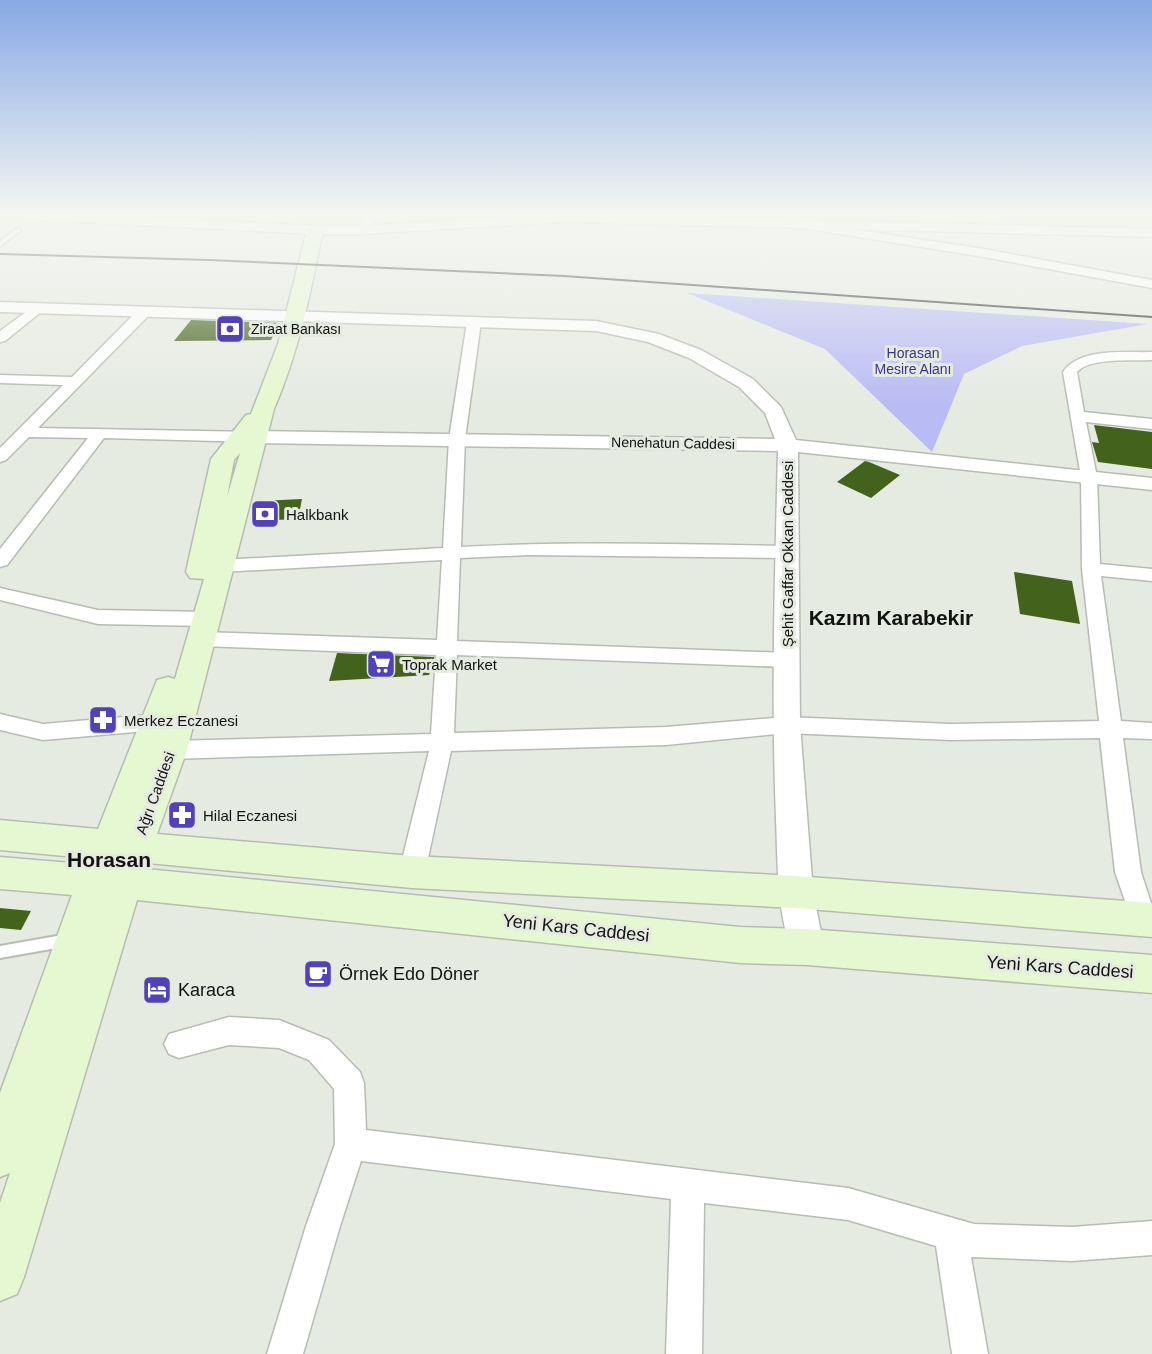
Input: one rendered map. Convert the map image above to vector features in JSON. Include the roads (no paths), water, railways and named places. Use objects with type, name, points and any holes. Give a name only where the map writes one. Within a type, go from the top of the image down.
[{"type":"main road","name":"Ağrı Caddesi","points":[[0,1277],[110,881],[164,736],[220,566],[253,427],[276,382],[296,316],[304,278]]},
{"type":"main road","name":"Ağrı Caddesi","points":[[199,626],[224,459],[253,427]]},
{"type":"main road","points":[[0,835],[412,872],[796,892],[1148,919]]},
{"type":"main road","name":"Yeni Kars Caddesi","points":[[0,873],[110,881],[740,945],[807,947],[1152,974]]},
{"type":"main road","name":"Ağrı Caddesi","points":[[2,1142],[74,939],[110,881]]},
{"type":"street","points":[[1120,278],[1152,284]]},
{"type":"street","name":"Şehit Gaffar Okkan Caddesi","points":[[0,308],[596,326],[653,338],[695,354],[746,384],[774,411],[788,445],[786,725],[796,892],[807,947]]},
{"type":"street","points":[[0,338],[37,308]]},
{"type":"street","points":[[0,457],[145,311]]},
{"type":"street","points":[[412,872],[442,742],[458,439],[474,322]]},
{"type":"street","points":[[1148,919],[1128,872],[1091,569],[1089,477],[1070,372],[1074,366],[1101,358],[1152,356]]},
{"type":"street","points":[[0,379],[75,381]]},
{"type":"street","points":[[1077,416],[1152,424]]},
{"type":"street","points":[[24,432],[100,434],[253,427]]},
{"type":"street","name":"Nenehatun Caddesi","points":[[253,427],[458,439],[788,445],[1152,484]]},
{"type":"street","points":[[0,561],[100,434]]},
{"type":"street","points":[[220,566],[528,549],[787,552]]},
{"type":"street","points":[[1091,569],[1152,575]]},
{"type":"street","points":[[0,594],[98,617],[447,648],[786,660]]},
{"type":"street","points":[[0,722],[43,732],[442,742],[666,736],[786,725],[951,732],[1112,729],[1152,731]]},
{"type":"street","points":[[179,1044],[229,1030],[279,1034],[319,1050],[349,1083],[351,1144],[323,1226],[285,1354]]},
{"type":"street","points":[[351,1144],[848,1204],[974,1241],[1072,1244],[1152,1238]]},
{"type":"street","points":[[684,1354],[688,1185]]},
{"type":"street","points":[[951,1235],[970,1354]]},
{"type":"lane","points":[[0,952],[74,939]]},
{"type":"railway","points":[[595,278],[1152,317]]},
{"type":"place","name":"Ziraat Bankası","points":[[230,329]]},
{"type":"place","name":"Halkbank","points":[[265,514]]},
{"type":"place","name":"Toprak Market","points":[[381,664]]},
{"type":"place","name":"Merkez Eczanesi","points":[[103,720]]},
{"type":"place","name":"Hilal Eczanesi","points":[[182,815]]},
{"type":"place","name":"Örnek Edo Döner","points":[[318,974]]},
{"type":"place","name":"Karaca","points":[[157,990]]},
{"type":"district","name":"Kazım Karabekir","points":[[891,617]]},
{"type":"district","name":"Horasan","points":[[109,859]]},
{"type":"park label","name":"Horasan Mesire Alanı","points":[[913,362]]}]
